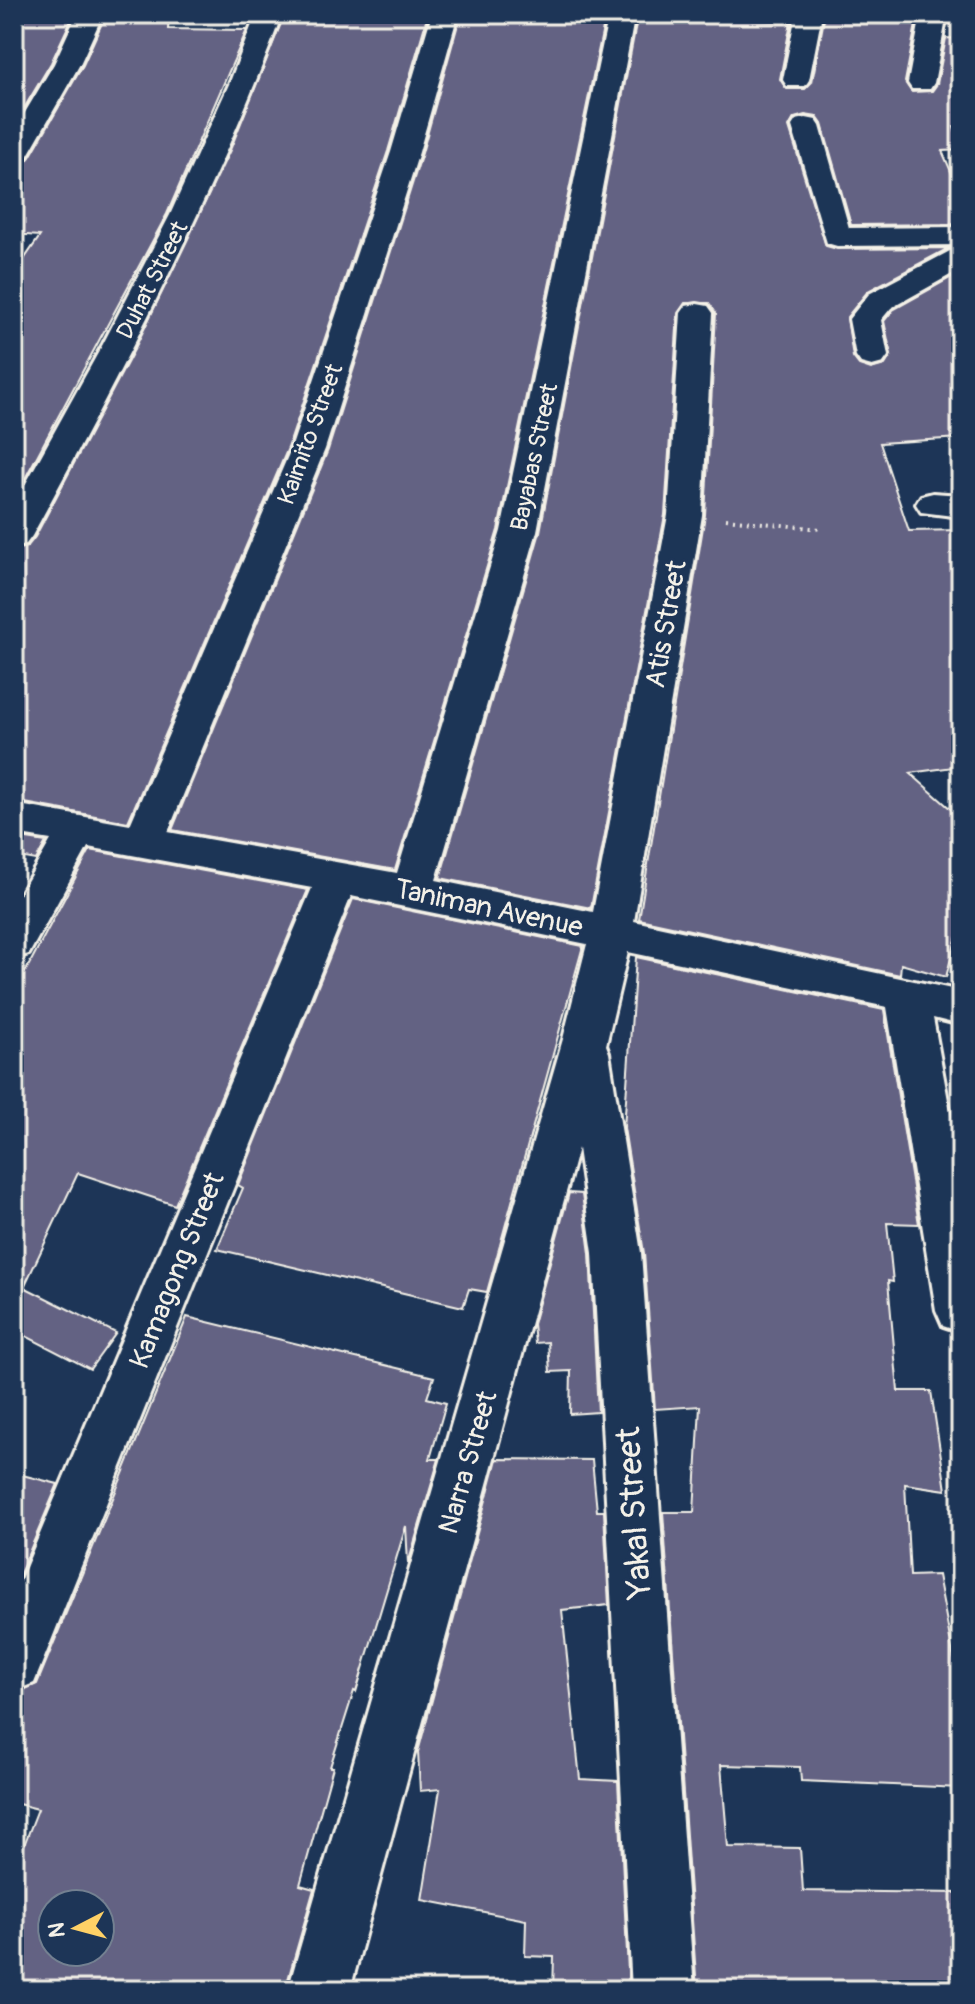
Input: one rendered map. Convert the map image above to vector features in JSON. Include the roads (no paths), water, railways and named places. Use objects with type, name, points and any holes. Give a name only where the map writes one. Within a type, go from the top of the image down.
[{"type":"street","points":[[14,155],[67,64],[90,14]]},
{"type":"street","name":"Duhat Street","points":[[14,536],[146,296],[247,75],[269,14]]},
{"type":"street","name":"Kaimito Street","points":[[143,842],[308,449],[410,138],[445,14]]},
{"type":"street","name":"Bayabas Street","points":[[412,891],[519,531],[622,14]]},
{"type":"street","points":[[796,80],[809,14]]},
{"type":"street","points":[[921,83],[934,14]]},
{"type":"street","points":[[806,126],[837,237],[961,236]]},
{"type":"street","points":[[872,356],[865,319],[880,301],[961,257]]},
{"type":"street","name":"Atis Street","points":[[611,933],[685,515],[697,313]]},
{"type":"street","name":"Taniman Avenue","points":[[14,819],[412,891],[907,994],[961,1008]]},
{"type":"street","points":[[14,942],[77,830]]},
{"type":"street","name":"Kamagong Street","points":[[14,1663],[338,877]]},
{"type":"street","name":"Narra Street","points":[[319,1990],[585,1039],[611,933]]},
{"type":"street","points":[[907,994],[961,1310]]},
{"type":"street","name":"Yakal Street","points":[[585,1039],[617,1253],[663,1990]]}]
